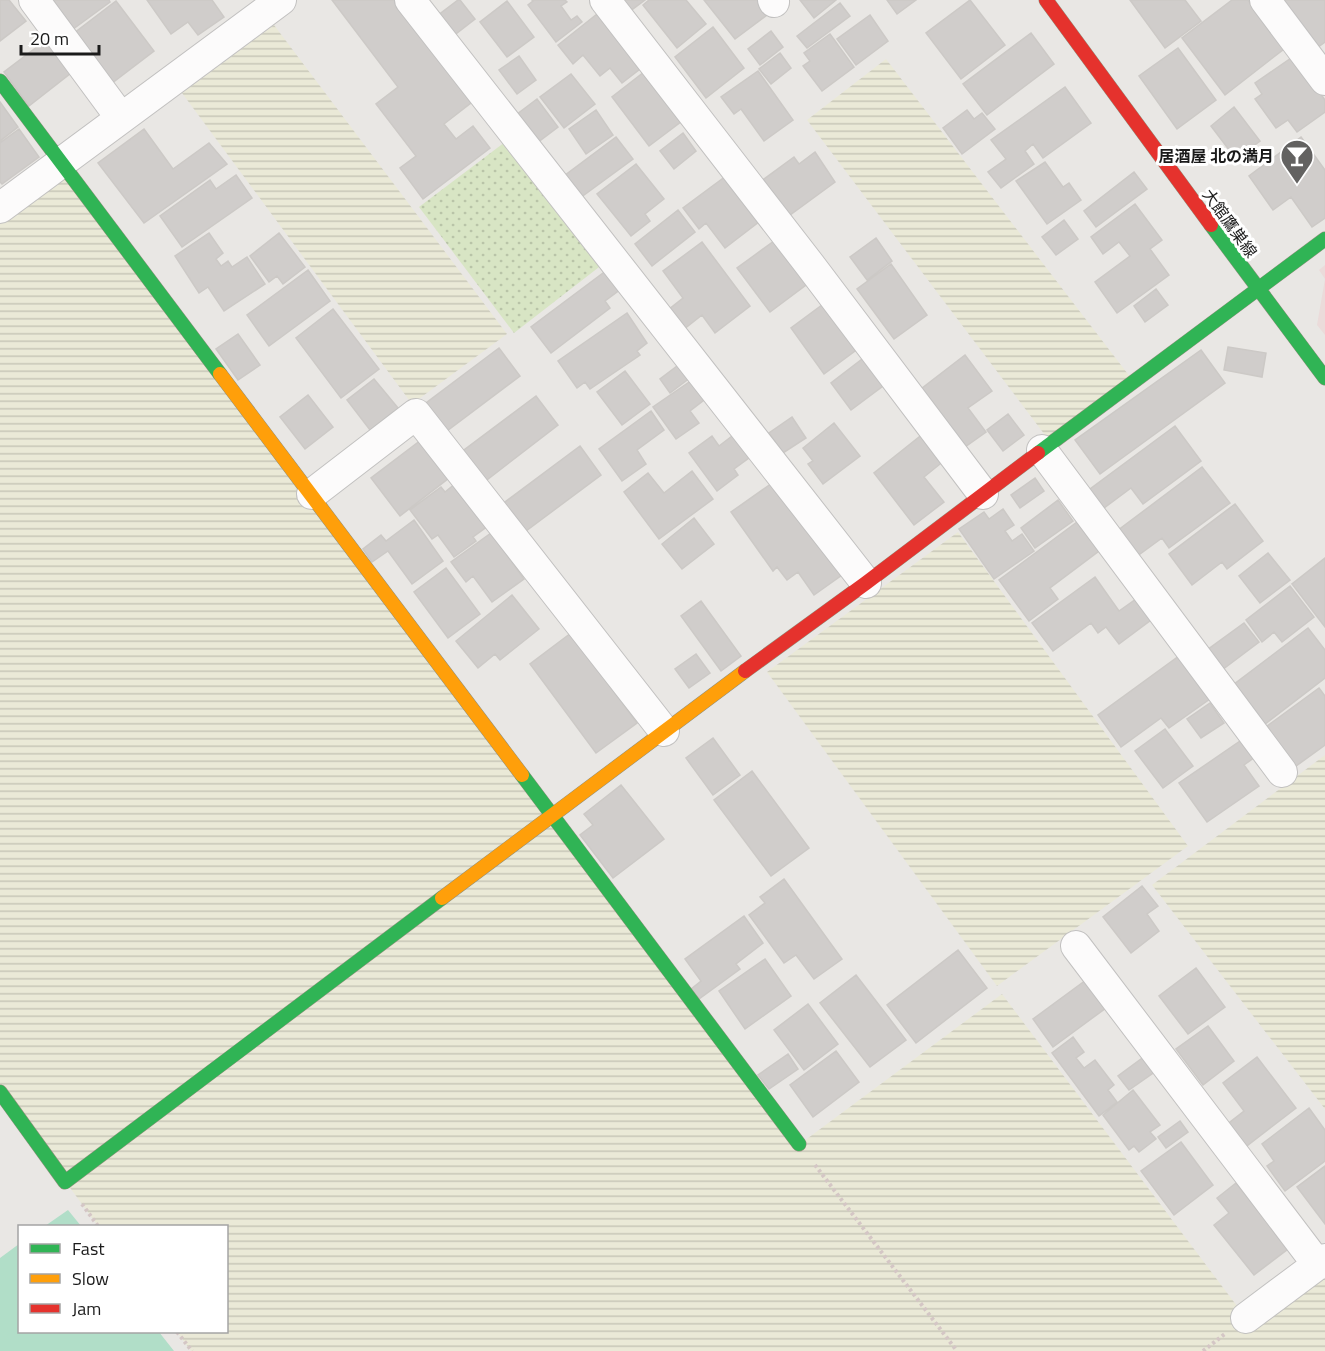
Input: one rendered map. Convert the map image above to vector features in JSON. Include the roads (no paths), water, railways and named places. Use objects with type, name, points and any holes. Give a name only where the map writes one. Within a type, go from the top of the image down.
[{"type":"street","points":[[34,0],[121,118]]},
{"type":"street","points":[[0,208],[121,118],[250,9],[281,0]]},
{"type":"street","points":[[410,0],[866,583]]},
{"type":"street","points":[[605,0],[796,246],[983,494]]},
{"type":"street","name":"大館鷹巣線","points":[[1046,0],[1325,378]]},
{"type":"street","points":[[1265,0],[1325,80]]},
{"type":"street","points":[[0,81],[799,1144]]},
{"type":"street","points":[[0,1092],[65,1182],[664,731],[866,583],[1325,239]]},
{"type":"street","points":[[312,494],[416,414],[664,731]]},
{"type":"street","points":[[1042,450],[1282,772]]},
{"type":"street","points":[[1076,946],[1321,1262],[1246,1318]]},
{"type":"place","name":"居酒屋 北の満月","points":[[1297,185]]}]
